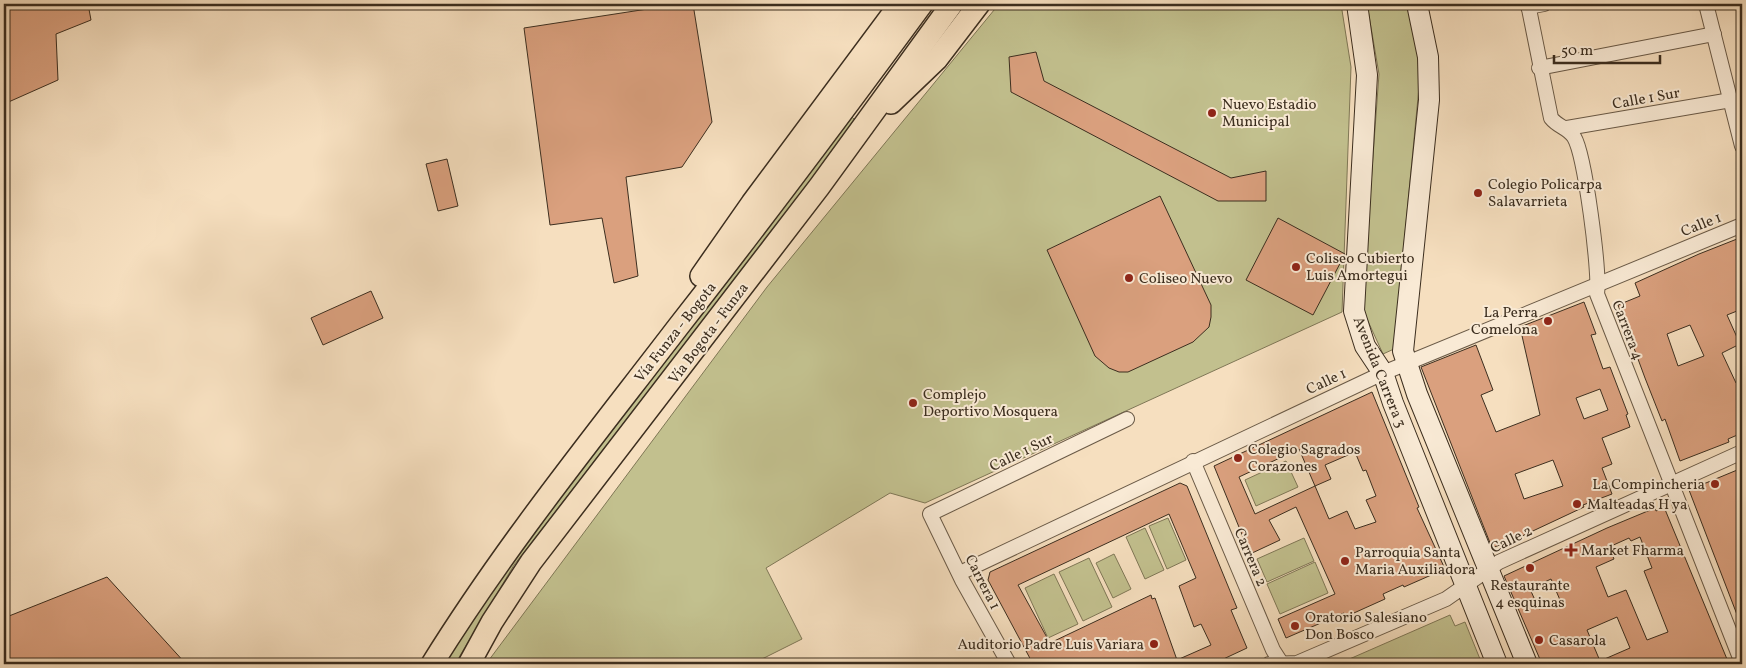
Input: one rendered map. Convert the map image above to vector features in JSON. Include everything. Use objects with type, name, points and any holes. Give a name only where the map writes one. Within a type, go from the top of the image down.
[{"type":"main road","points":[[622,400],[685,299],[752,203],[900,4]]},
{"type":"main road","name":"Vía Funza - Bogota","points":[[432,664],[518,534],[799,172],[922,4]]},
{"type":"main road","name":"Vía Bogota - Funza","points":[[469,664],[492,622],[531,562],[659,398],[952,4]]},
{"type":"main road","points":[[862,127],[907,90],[937,59],[979,4]]},
{"type":"main road","name":"Avenida Carrera 3","points":[[1357,4],[1367,75],[1354,311],[1365,346],[1383,373],[1393,403],[1497,664]]},
{"type":"main road","name":"Avenida Carrera 3","points":[[1418,4],[1428,57],[1429,100],[1403,351],[1405,363],[1527,664]]},
{"type":"street","points":[[1528,5],[1544,4]]},
{"type":"street","points":[[1706,4],[1742,146]]},
{"type":"street","name":"Carrera 4","points":[[1528,5],[1551,118],[1556,124],[1567,128],[1575,139],[1589,204],[1598,285],[1597,294],[1742,663]]},
{"type":"street","points":[[1540,68],[1714,34]]},
{"type":"street","name":"Calle 1 Sur","points":[[1567,128],[1730,100]]},
{"type":"street","name":"Calle 1","points":[[960,573],[1193,461],[1405,363],[1742,225]]},
{"type":"street","name":"Calle 1 Sur","points":[[930,514],[1127,420]]},
{"type":"street","name":"Calle 2","points":[[1278,664],[1303,661],[1446,599],[1466,587],[1488,569],[1742,452]]},
{"type":"street","name":"Carrera 2","points":[[1193,461],[1278,664]]},
{"type":"street","name":"Carrera 1","points":[[930,514],[1009,664]]},
{"type":"shaded area","name":"Complejo Deportivo Mosquera","points":[[999,4],[1341,4],[1351,67],[1342,312],[925,503],[890,493],[766,568],[802,639],[752,664],[486,664],[767,287]]},
{"type":"shaded area","points":[[1367,4],[1408,4],[1421,66],[1394,349],[1383,354],[1362,308],[1379,74]]},
{"type":"shaded area","points":[[852,117],[857,122],[514,565],[455,664],[441,664],[550,507]]},
{"type":"shaded area","points":[[1286,461],[1298,487],[1256,506],[1245,480]]},
{"type":"shaded area","points":[[1168,518],[1186,560],[1167,569],[1149,526]]},
{"type":"shaded area","points":[[1145,528],[1164,570],[1145,579],[1126,537]]},
{"type":"shaded area","points":[[1304,538],[1314,561],[1267,582],[1257,559]]},
{"type":"shaded area","points":[[1114,554],[1131,589],[1113,598],[1096,563]]},
{"type":"shaded area","points":[[1089,558],[1112,607],[1083,621],[1059,572]]},
{"type":"shaded area","points":[[1315,562],[1328,593],[1280,614],[1267,584]]},
{"type":"shaded area","points":[[1054,574],[1078,624],[1048,638],[1025,588]]},
{"type":"shaded area","points":[[1450,615],[1455,626],[1465,622],[1482,664],[1338,664]]},
{"type":"building","points":[[4,4],[88,4],[91,20],[56,34],[58,80],[4,104]]},
{"type":"building","points":[[680,4],[693,4],[712,122],[682,167],[626,177],[638,276],[614,283],[602,218],[550,225],[524,28]]},
{"type":"building","points":[[1036,52],[1044,81],[1231,178],[1266,171],[1266,201],[1218,201],[1011,92],[1009,57]]},
{"type":"building","points":[[447,159],[458,206],[438,211],[426,164]]},
{"type":"building","name":"Coliseo Nuevo","points":[[1160,196],[1211,305],[1209,327],[1193,342],[1128,372],[1119,372],[1109,368],[1095,356],[1047,250]]},
{"type":"building","name":"Coliseo Cubierto Luis Amortegui","points":[[1278,218],[1345,254],[1313,315],[1246,280]]},
{"type":"building","points":[[1737,239],[1742,251],[1742,309],[1727,315],[1740,344],[1722,353],[1736,383],[1742,381],[1742,433],[1728,439],[1729,442],[1680,461],[1665,419],[1662,421],[1618,305],[1640,296],[1635,283]],"holes":[[[1690,325],[1704,356],[1678,366],[1667,334]]]},
{"type":"building","points":[[371,291],[383,318],[323,345],[311,318]]},
{"type":"building","points":[[1584,302],[1596,334],[1591,335],[1603,369],[1610,367],[1628,414],[1626,415],[1630,427],[1602,438],[1612,464],[1602,468],[1612,494],[1583,505],[1584,507],[1492,548],[1421,367],[1476,345],[1493,390],[1481,395],[1496,432],[1540,415],[1520,327]],"holes":[[[1600,389],[1608,410],[1584,419],[1576,398]],[[1553,460],[1563,486],[1524,499],[1515,474]]]},
{"type":"building","points":[[1372,392],[1419,507],[1417,508],[1445,569],[1383,594],[1385,599],[1345,617],[1344,613],[1286,638],[1278,619],[1335,594],[1296,507],[1269,520],[1280,540],[1250,554],[1214,466]],"holes":[[[1299,449],[1315,486],[1255,514],[1239,477]],[[1355,452],[1363,471],[1366,470],[1376,496],[1366,500],[1376,522],[1355,529],[1347,511],[1329,519],[1315,486],[1331,479],[1325,465]]]},
{"type":"building","points":[[1742,468],[1742,624],[1741,625],[1689,490]]},
{"type":"building","points":[[1180,483],[1187,486],[1237,608],[1231,610],[1247,648],[1217,662],[1218,664],[1033,664],[988,580],[990,572]],"holes":[[[1169,514],[1196,578],[1179,586],[1194,627],[1201,624],[1211,645],[1177,660],[1155,598],[1152,599],[1151,595],[1050,643],[1018,585]]]},
{"type":"building","points":[[1664,507],[1729,664],[1542,664],[1504,576],[1607,528],[1655,508],[1656,511]],"holes":[[[1640,537],[1652,568],[1644,571],[1668,632],[1647,640],[1626,590],[1608,597],[1596,567],[1614,559],[1609,547],[1629,538],[1631,541]],[[1551,579],[1560,600],[1539,609],[1530,589]],[[1617,617],[1630,648],[1600,661],[1587,630]]]},
{"type":"building","points":[[107,577],[186,664],[14,664],[4,653],[4,618]]},
{"type":"place","name":"Nuevo Estadio Municipal","points":[[1212,113]]},
{"type":"place","name":"Colegio Policarpa Salavarrieta","points":[[1478,193]]},
{"type":"place","name":"Coliseo Cubierto Luis Amortegui","points":[[1296,267]]},
{"type":"place","name":"Coliseo Nuevo","points":[[1129,278]]},
{"type":"place","name":"La Perra Comelona","points":[[1548,321]]},
{"type":"place","name":"Complejo Deportivo Mosquera","points":[[913,403]]},
{"type":"place","name":"Colegio Sagrados Corazones","points":[[1238,458]]},
{"type":"place","name":"La Compincheria","points":[[1715,484]]},
{"type":"place","name":"Malteadas H ya","points":[[1577,504]]},
{"type":"place","name":"Market Fharma","points":[[1571,550]]},
{"type":"place","name":"Parroquia Santa Maria Auxiliadora","points":[[1345,561]]},
{"type":"place","name":"Restaurante 4 esquinas","points":[[1530,568]]},
{"type":"place","name":"Oratorio Salesiano Don Bosco","points":[[1295,626]]},
{"type":"place","name":"Casarola","points":[[1539,640]]},
{"type":"place","name":"Auditorio Padre Luis Variara","points":[[1154,644]]}]
